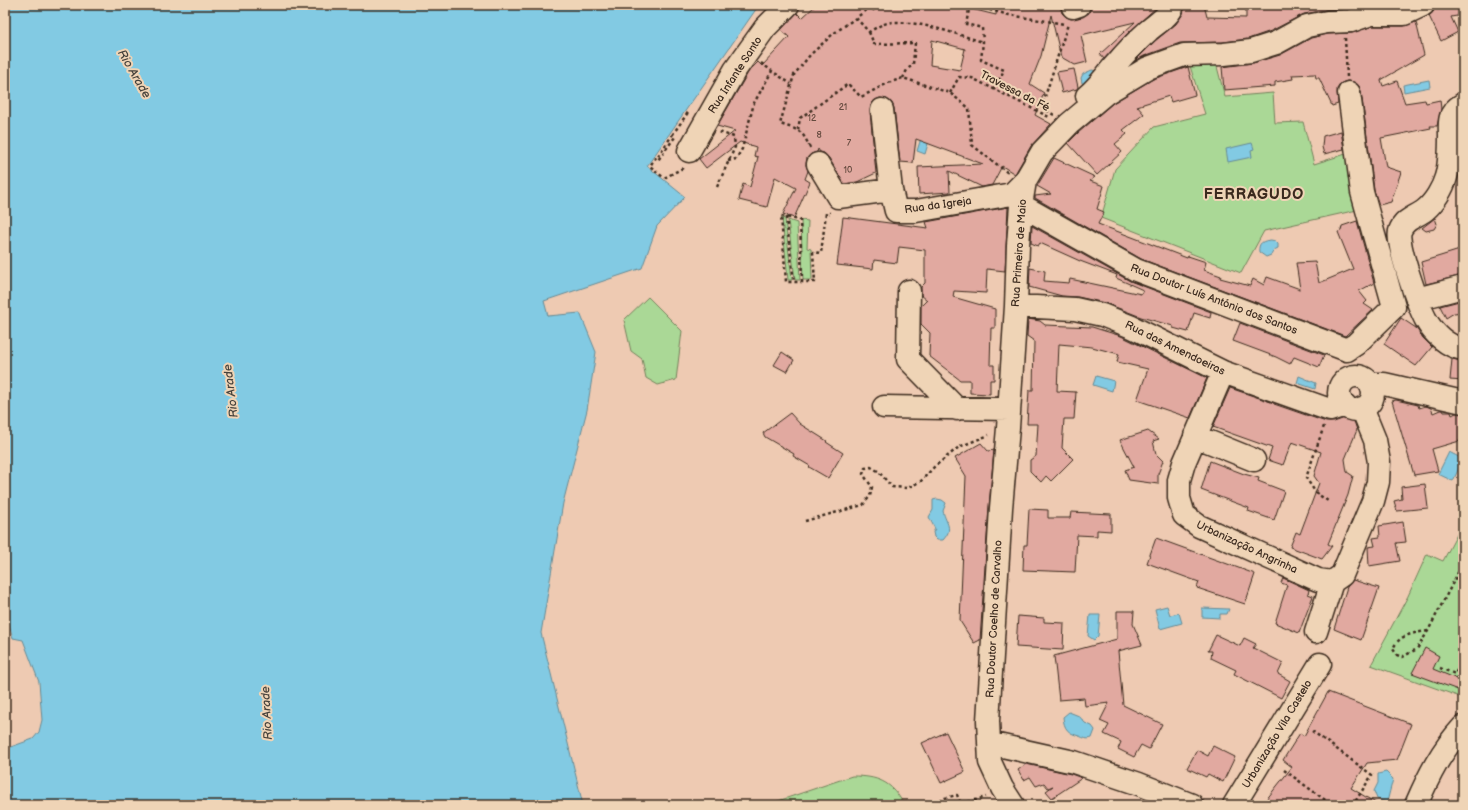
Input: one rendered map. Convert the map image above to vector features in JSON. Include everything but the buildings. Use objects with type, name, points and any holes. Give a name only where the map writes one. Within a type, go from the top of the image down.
[{"type":"street","name":"Rua Infante Santo","points":[[689,151],[735,70],[765,28],[788,5]]},
{"type":"street","points":[[1042,152],[1058,120],[1095,89],[1136,41],[1170,13],[1174,5]]},
{"type":"street","points":[[1374,10],[1404,14],[1423,5]]},
{"type":"street","name":"Rua Primeiro de Maio","points":[[1008,419],[1021,205],[1025,181],[1042,152],[1069,124],[1106,93],[1148,68],[1184,55],[1224,54],[1251,51],[1276,43],[1307,26],[1327,22],[1351,21],[1374,10]]},
{"type":"street","points":[[1348,93],[1362,192],[1394,307]]},
{"type":"street","points":[[818,164],[835,205],[891,190],[880,100]]},
{"type":"street","points":[[1463,104],[1457,107],[1451,116],[1456,157],[1438,195],[1425,210],[1407,220],[1399,233],[1399,242],[1415,294],[1426,320],[1438,336],[1457,348],[1463,348]]},
{"type":"street","name":"Rua da Igreja","points":[[891,190],[896,211],[916,210],[1012,194],[1025,181]]},
{"type":"street","name":"Rua Doutor Luís António dos Santos","points":[[1021,205],[1136,270],[1347,350]]},
{"type":"street","points":[[1345,408],[1367,405],[1371,400],[1372,394],[1361,380],[1347,350],[1356,344],[1394,307],[1415,294],[1463,287]]},
{"type":"street","points":[[909,291],[908,359],[957,408]]},
{"type":"street","name":"Rua das Amendoeiras","points":[[1016,306],[1075,309],[1102,315],[1132,327],[1223,372],[1345,408]]},
{"type":"street","name":"Urbanização Angrinha","points":[[1223,372],[1195,436],[1179,480],[1179,498],[1184,515],[1199,526],[1325,581]]},
{"type":"street","points":[[1316,632],[1325,581],[1342,575],[1373,501],[1378,482],[1379,462],[1375,440],[1345,408],[1339,396],[1339,390],[1344,381],[1361,380],[1384,384],[1463,402]]},
{"type":"street","points":[[884,407],[957,408],[1008,419]]},
{"type":"street","name":"Rua Doutor Coelho de Carvalho","points":[[1008,419],[1000,508],[988,721],[990,762],[1002,788],[1013,805]]},
{"type":"street","points":[[1195,436],[1254,460]]},
{"type":"street","name":"Urbanização Vila Castelo","points":[[1234,805],[1320,664]]},
{"type":"street","points":[[1416,805],[1429,774],[1451,740],[1463,727]]},
{"type":"street","points":[[989,743],[1074,762],[1139,784],[1192,805]]},
{"type":"path","points":[[818,164],[805,136],[798,130],[780,124],[794,75],[810,55],[833,34],[874,5]]},
{"type":"path","points":[[994,90],[1004,70],[981,60],[983,42],[982,28],[966,24],[971,5],[1010,15],[1073,10],[1043,108],[1058,120]]},
{"type":"path","points":[[856,18],[869,32],[874,44],[915,43],[913,64],[907,70],[903,78]]},
{"type":"path","points":[[869,32],[878,26],[894,22],[933,27],[983,42]]},
{"type":"path","points":[[1344,22],[1348,93]]},
{"type":"path","points":[[728,160],[736,159],[742,149],[754,104],[772,71],[791,84]]},
{"type":"path","name":"Travessa da Fé","points":[[950,93],[959,77],[972,78],[1058,120]]},
{"type":"path","points":[[798,130],[800,118],[848,84],[861,97],[880,100],[888,83],[903,78],[950,93],[969,108],[972,146],[1008,173],[1025,181]]},
{"type":"path","points":[[703,125],[734,138],[735,147],[717,187]]},
{"type":"path","points":[[658,156],[673,134]]},
{"type":"path","points":[[802,282],[800,220],[781,216],[786,282],[802,282],[815,282],[813,252],[821,253],[826,213],[835,205]]},
{"type":"path","points":[[786,217],[794,282]]},
{"type":"path","points":[[1328,501],[1316,493],[1306,478],[1345,408]]},
{"type":"path","points":[[805,521],[863,505],[870,496],[872,487],[863,474],[864,468],[872,467],[878,471],[892,487],[908,488],[921,481],[934,467],[959,447],[1008,419]]},
{"type":"path","points":[[1428,631],[1404,636],[1396,642],[1393,649],[1397,655],[1402,657],[1417,650],[1428,631],[1463,563]]},
{"type":"path","points":[[1440,668],[1455,674],[1463,659]]},
{"type":"path","points":[[1312,731],[1372,775],[1353,805]]},
{"type":"path","points":[[1284,770],[1332,805]]},
{"type":"path","points":[[928,805],[957,795],[961,804],[985,797]]},
{"type":"green space","points":[[1189,63],[1216,63],[1225,97],[1273,93],[1275,123],[1303,122],[1314,164],[1352,152],[1357,210],[1264,231],[1241,273],[1101,218],[1115,169],[1154,127],[1205,114]]},
{"type":"green space","points":[[782,218],[785,219],[792,280],[788,280]]},
{"type":"green space","points":[[788,220],[797,223],[800,280],[795,280]]},
{"type":"green space","points":[[801,220],[808,221],[807,248],[811,249],[812,280],[803,280]]},
{"type":"green space","points":[[648,297],[682,331],[676,380],[658,385],[646,378],[642,359],[631,351],[624,320]]},
{"type":"green space","points":[[1463,523],[1463,698],[1371,665],[1408,596],[1427,554],[1443,561]]},
{"type":"green space","points":[[852,776],[869,777],[889,785],[904,805],[771,805],[772,803]]},
{"type":"water","name":"Rio Arade","points":[[5,5],[759,5],[647,166],[685,197],[657,226],[642,268],[544,301],[548,316],[580,313],[596,352],[587,410],[563,503],[541,633],[583,805],[5,805],[5,749],[33,739],[39,732],[42,720],[39,682],[23,640],[13,638],[5,612]]},
{"type":"water","points":[[1092,70],[1097,71],[1086,85],[1082,83],[1081,78],[1083,74]]},
{"type":"water","points":[[1429,80],[1430,87],[1404,92],[1403,85]]},
{"type":"water","points":[[922,135],[930,137],[925,154],[917,151]]},
{"type":"water","points":[[1252,143],[1254,149],[1251,150],[1252,157],[1228,162],[1226,149]]},
{"type":"water","points":[[1271,240],[1278,244],[1278,248],[1274,250],[1271,255],[1266,257],[1259,252],[1259,246],[1263,242]]},
{"type":"water","points":[[1096,376],[1114,381],[1112,391],[1093,385]]},
{"type":"water","points":[[1299,376],[1316,383],[1315,389],[1297,383]]},
{"type":"water","points":[[1449,452],[1463,459],[1453,481],[1438,474]]},
{"type":"water","points":[[937,499],[946,503],[943,511],[949,529],[943,540],[937,540],[934,537],[933,532],[935,529],[929,517],[933,510],[933,500]]},
{"type":"water","points":[[1167,606],[1170,615],[1179,613],[1182,623],[1160,629],[1155,609]]},
{"type":"water","points":[[1202,608],[1229,609],[1227,614],[1220,614],[1220,618],[1202,617]]},
{"type":"water","points":[[1090,615],[1100,615],[1098,636],[1094,640],[1088,636]]},
{"type":"water","points":[[1069,712],[1079,716],[1085,723],[1092,726],[1095,730],[1092,738],[1084,738],[1067,730],[1064,725],[1063,717]]},
{"type":"water","points":[[1386,772],[1393,779],[1387,802],[1377,799],[1374,791],[1378,783],[1378,774]]},
{"type":"district","name":"FERRAGUDO","points":[[1254,194]]}]
